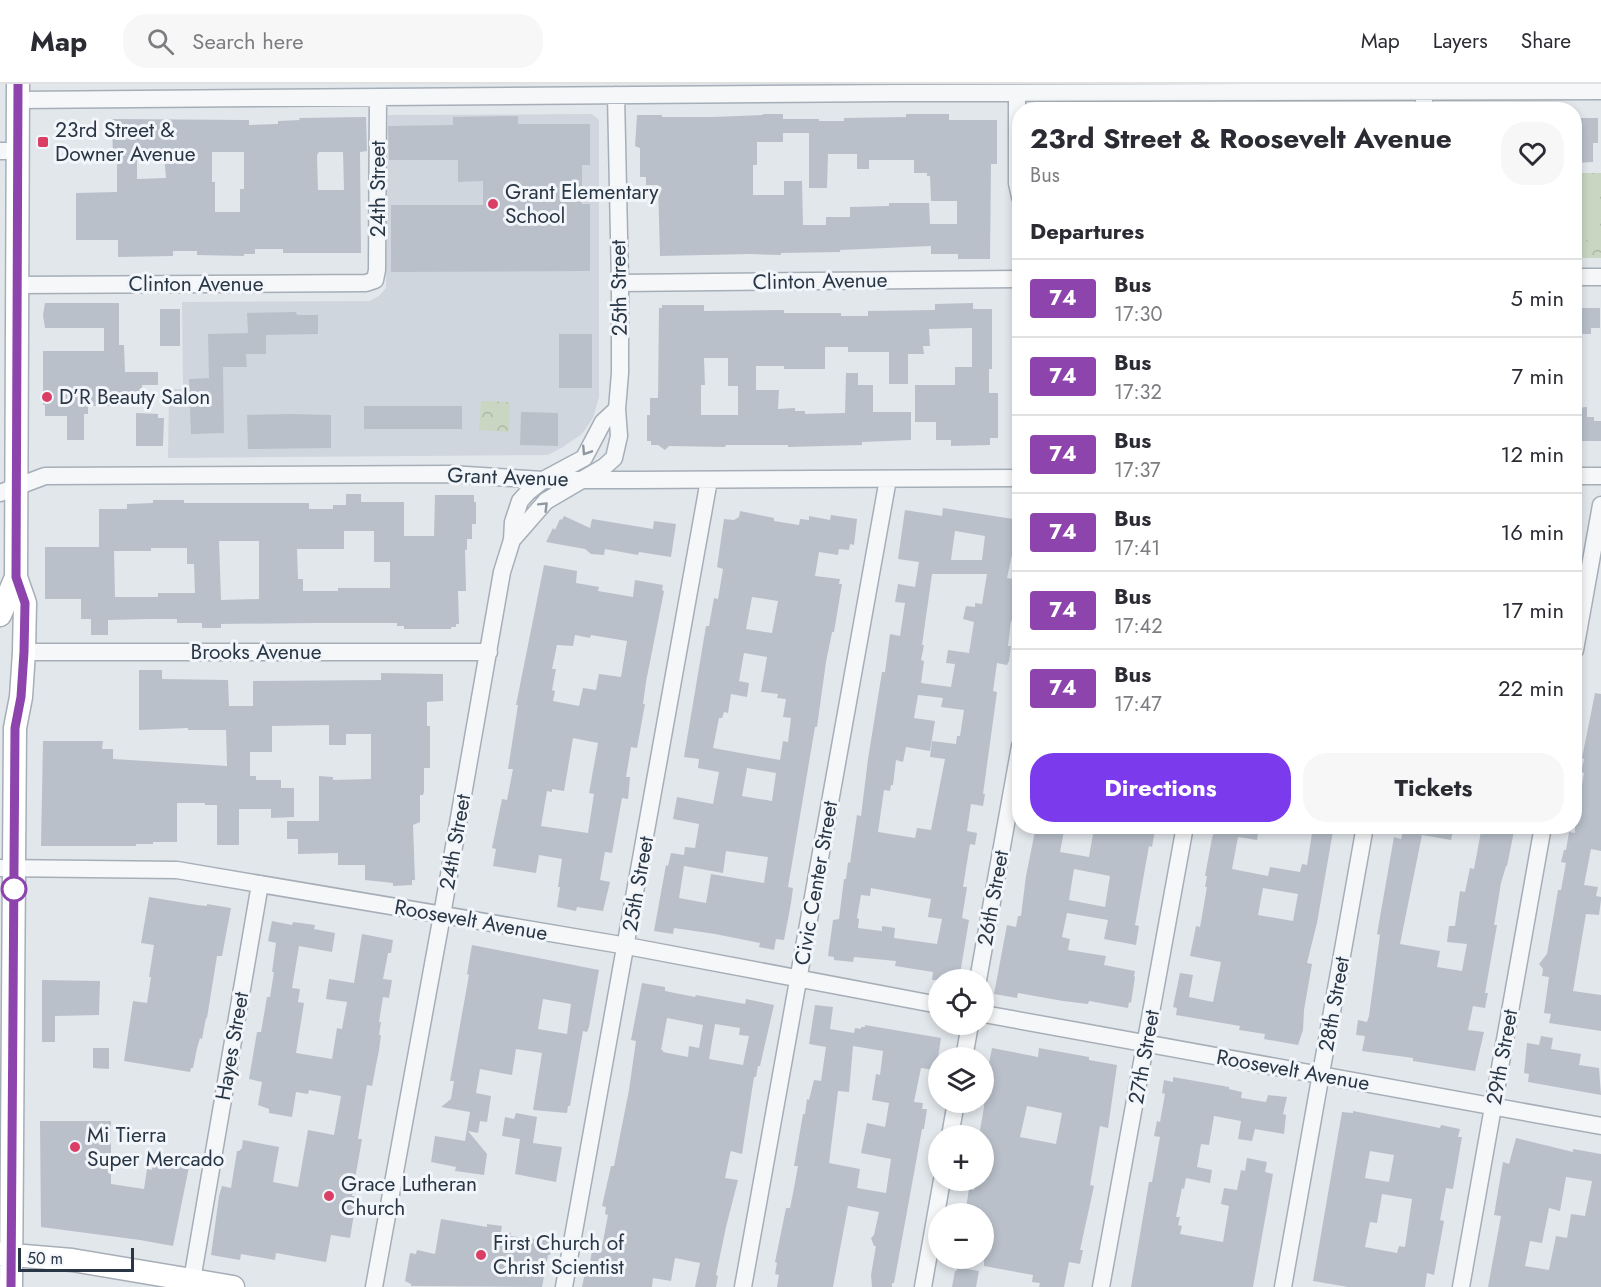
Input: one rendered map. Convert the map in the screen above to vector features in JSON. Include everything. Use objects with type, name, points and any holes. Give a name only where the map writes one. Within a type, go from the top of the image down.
[{"type":"main road","points":[[11,1287],[6,1254],[7,868],[15,728],[21,697],[25,603],[16,577],[8,489],[18,285],[9,151],[18,92]]},
{"type":"main road","points":[[0,615],[16,577]]},
{"type":"main road","points":[[0,710],[15,728]]},
{"type":"main road","points":[[6,1254],[72,1260],[233,1287]]},
{"type":"street","points":[[18,92],[378,97],[438,91],[616,95],[895,89],[1017,94],[1352,88],[1424,92],[1601,91]]},
{"type":"street","points":[[1424,92],[1425,102]]},
{"type":"street","points":[[1017,94],[1017,102]]},
{"type":"street","name":"25th Street","points":[[583,480],[614,458],[619,436],[617,409],[621,373],[616,95]]},
{"type":"street","name":"24th Street","points":[[375,280],[377,270],[378,97]]},
{"type":"street","points":[[1582,277],[1601,277]]},
{"type":"street","name":"Clinton Avenue","points":[[620,283],[1012,279]]},
{"type":"street","name":"Clinton Avenue","points":[[18,285],[366,283],[375,280]]},
{"type":"street","points":[[543,480],[584,458],[603,422],[617,409]]},
{"type":"street","name":"Grant Avenue","points":[[8,489],[45,476],[450,474],[543,480],[1012,478]]},
{"type":"street","points":[[1582,476],[1601,476]]},
{"type":"street","name":"Civic Center Street","points":[[743,1287],[888,479]]},
{"type":"street","name":"24th Street","points":[[374,1287],[502,572],[512,540],[513,522],[520,501],[543,480]]},
{"type":"street","name":"24th Street","points":[[512,540],[546,501],[583,480]]},
{"type":"street","name":"25th Street","points":[[564,1287],[709,480]]},
{"type":"street","points":[[1582,611],[1601,505]]},
{"type":"street","name":"Brooks Avenue","points":[[24,652],[489,652]]},
{"type":"street","name":"26th Street","points":[[980,969],[1012,791]]},
{"type":"street","name":"27th Street","points":[[1101,1287],[1184,834]]},
{"type":"street","name":"28th Street","points":[[1283,1287],[1364,834]]},
{"type":"street","name":"29th Street","points":[[1461,1287],[1542,834]]},
{"type":"street","name":"Roosevelt Avenue","points":[[7,868],[177,870],[627,946],[928,1003]]},
{"type":"street","name":"Hayes Street","points":[[192,1280],[260,884]]},
{"type":"street","name":"Roosevelt Avenue","points":[[994,1016],[1601,1126]]},
{"type":"street","points":[[923,1287],[940,1191]]},
{"type":"shaded area","name":"Grant Elementary School","points":[[592,114],[599,120],[599,397],[593,418],[582,434],[548,455],[168,458],[169,389],[183,389],[182,302],[369,301],[379,296],[386,288],[388,115]]},
{"type":"green space","points":[[1582,173],[1601,173],[1601,258],[1582,258]]},
{"type":"green space","points":[[1582,181],[1600,181],[1600,240],[1582,240]]},
{"type":"green space","points":[[481,401],[510,402],[509,432],[479,430]]},
{"type":"building","points":[[783,114],[783,119],[844,121],[844,118],[949,114],[949,120],[997,120],[997,164],[991,164],[990,259],[958,259],[958,254],[931,254],[931,246],[781,253],[781,255],[660,256],[658,185],[646,185],[646,177],[640,177],[640,148],[635,146],[637,115],[713,117]],"holes":[[[783,133],[809,133],[809,188],[827,188],[828,154],[857,154],[857,169],[869,169],[869,160],[914,160],[914,173],[927,173],[927,176],[930,176],[931,201],[957,201],[957,224],[930,224],[929,203],[889,203],[889,206],[850,207],[850,217],[826,217],[826,225],[803,225],[802,181],[784,181],[784,195],[753,195],[753,165],[757,165],[757,142],[783,142]]]},
{"type":"building","points":[[518,116],[518,124],[590,124],[590,165],[582,165],[582,204],[590,204],[590,271],[391,272],[391,205],[483,205],[483,181],[458,182],[458,160],[389,160],[388,126],[453,125],[453,117]]},
{"type":"building","points":[[366,117],[367,151],[360,152],[361,253],[283,253],[283,249],[255,249],[255,254],[244,254],[244,256],[197,255],[197,251],[173,251],[173,256],[118,257],[118,240],[76,240],[76,193],[117,192],[117,159],[113,159],[112,119],[249,120],[249,125],[278,124],[278,121],[300,120],[299,118]],"holes":[[[212,152],[244,152],[244,189],[240,189],[240,212],[215,212],[215,182],[212,182]],[[319,152],[343,152],[344,190],[318,190],[317,155]],[[137,154],[164,154],[166,178],[137,179]]]},
{"type":"building","points":[[1582,118],[1598,118],[1598,143],[1593,143],[1593,162],[1582,163]]},
{"type":"building","points":[[45,303],[119,303],[119,345],[124,345],[125,372],[158,372],[158,385],[142,385],[142,406],[88,406],[88,414],[84,414],[84,440],[67,440],[67,416],[45,416],[43,351],[104,351],[104,328],[45,328],[43,315]]},
{"type":"building","points":[[973,303],[973,309],[992,309],[992,369],[989,369],[989,393],[998,393],[998,438],[990,438],[990,445],[951,446],[951,440],[936,440],[936,422],[915,422],[915,385],[955,385],[955,367],[972,367],[972,328],[929,329],[930,346],[923,346],[924,354],[908,354],[908,384],[889,384],[889,352],[848,352],[848,347],[825,347],[825,369],[756,366],[756,390],[779,390],[778,409],[795,408],[795,411],[805,411],[805,414],[845,413],[846,373],[858,373],[858,385],[873,385],[873,412],[911,412],[911,440],[862,442],[862,445],[788,447],[788,445],[669,446],[665,450],[647,441],[647,415],[650,415],[650,398],[658,398],[659,308],[662,308],[662,305],[704,305],[704,311],[784,310],[784,313],[841,313],[841,316],[868,316],[868,311],[935,310],[935,304]],"holes":[[[704,358],[728,358],[728,386],[738,386],[738,415],[701,415],[701,385],[705,385]]]},
{"type":"building","points":[[1582,308],[1600,308],[1600,328],[1591,328],[1591,334],[1582,334]]},
{"type":"building","points":[[160,309],[180,309],[180,346],[160,346]]},
{"type":"building","points":[[296,312],[297,315],[318,315],[318,334],[266,335],[266,354],[246,354],[247,367],[223,367],[224,433],[191,434],[189,379],[209,378],[208,334],[248,333],[247,313]]},
{"type":"building","points":[[559,334],[592,334],[592,388],[559,388]]},
{"type":"building","points":[[364,406],[462,406],[462,429],[364,429]]},
{"type":"building","points":[[1582,407],[1587,407],[1587,417],[1594,417],[1594,421],[1601,421],[1601,441],[1582,441]]},
{"type":"building","points":[[521,412],[558,413],[558,446],[520,445]]},
{"type":"building","points":[[136,413],[158,414],[158,418],[164,418],[163,446],[136,446]]},
{"type":"building","points":[[247,415],[331,415],[331,448],[248,449]]},
{"type":"building","points":[[346,494],[361,494],[361,502],[404,502],[404,536],[434,536],[435,495],[474,495],[476,524],[472,524],[472,539],[467,539],[466,591],[458,591],[459,624],[456,624],[456,627],[451,627],[451,629],[404,629],[404,626],[397,626],[397,623],[314,623],[221,624],[221,628],[202,628],[202,623],[177,623],[177,619],[149,619],[108,620],[108,635],[91,635],[91,619],[81,619],[81,599],[45,599],[45,547],[99,547],[99,509],[127,509],[127,504],[153,503],[153,500],[184,500],[184,503],[309,503],[309,509],[333,509],[333,505],[346,505]],"holes":[[[344,531],[374,531],[374,562],[390,562],[390,588],[303,591],[303,579],[298,579],[297,549],[344,549]],[[219,541],[259,541],[259,599],[221,600]],[[151,548],[187,548],[187,564],[194,564],[195,593],[158,593],[158,597],[115,597],[114,551],[151,551]]]},
{"type":"building","points":[[943,508],[1012,519],[1012,555],[1007,578],[1012,579],[1012,621],[1008,646],[1011,646],[1007,665],[997,663],[993,691],[997,692],[983,806],[971,804],[967,831],[977,833],[975,845],[970,844],[963,887],[967,887],[962,918],[969,920],[961,969],[928,969],[928,971],[895,966],[896,961],[854,957],[853,962],[834,960],[834,957],[828,956],[833,920],[839,919],[844,879],[846,879],[848,862],[850,863],[857,815],[861,816],[868,759],[890,634],[900,636],[905,603],[895,602],[898,584],[915,587],[919,562],[898,559],[905,510],[942,516]],"holes":[[[955,531],[985,536],[982,560],[951,560]],[[932,574],[987,574],[982,604],[975,603],[975,607],[966,606],[963,619],[974,622],[969,653],[948,650],[946,663],[955,664],[951,687],[921,683],[924,661],[921,660],[924,645],[922,645]],[[918,695],[943,698],[941,707],[964,710],[960,736],[957,736],[956,744],[932,741],[930,757],[945,759],[931,830],[917,828],[915,838],[878,832],[884,790],[890,791],[893,785],[896,760],[903,762],[906,747],[930,751],[935,721],[914,718]],[[871,888],[931,899],[928,917],[942,919],[937,944],[894,938],[895,928],[882,926],[882,931],[858,928],[859,919],[857,918],[861,895],[870,896]]]},
{"type":"building","points":[[740,511],[774,518],[774,521],[799,525],[800,519],[809,520],[809,516],[830,520],[831,515],[857,519],[854,545],[850,544],[849,550],[839,549],[838,555],[819,552],[815,576],[840,579],[839,584],[842,584],[834,632],[832,632],[826,662],[817,727],[815,727],[788,887],[793,888],[791,903],[784,940],[776,939],[774,950],[759,947],[760,943],[715,934],[674,928],[673,934],[654,931],[666,865],[668,866],[671,853],[684,855],[685,847],[695,848],[699,824],[673,819],[677,797],[713,804],[719,772],[698,768],[699,759],[684,757],[706,626],[709,626],[714,598],[718,599],[723,569],[717,567],[724,519],[734,520],[739,517]],"holes":[[[752,597],[778,601],[772,633],[746,629]],[[744,653],[767,657],[761,692],[778,694],[777,698],[786,699],[783,717],[791,718],[788,742],[783,741],[780,760],[713,748],[719,718],[722,718],[724,712],[728,713],[731,694],[747,697],[749,683],[739,681]],[[747,768],[776,773],[772,801],[742,796]],[[726,851],[768,857],[764,883],[711,874],[706,903],[679,898],[684,866],[723,873]]]},
{"type":"building","points":[[564,516],[590,528],[592,519],[653,529],[654,521],[676,524],[671,557],[639,552],[638,555],[605,549],[604,555],[591,554],[585,549],[546,542],[553,528],[555,530]]},
{"type":"building","points":[[544,565],[577,571],[576,583],[599,587],[598,591],[633,597],[635,580],[663,585],[662,590],[664,591],[646,682],[643,704],[645,704],[637,748],[631,747],[626,777],[630,777],[628,799],[622,798],[612,853],[605,852],[600,880],[610,882],[603,911],[577,907],[576,911],[557,907],[562,859],[539,855],[536,873],[493,866],[496,849],[492,848],[496,828],[502,799],[507,800],[513,769],[508,769],[518,705],[516,705]],"holes":[[[575,635],[590,638],[591,635],[627,641],[621,677],[599,674],[596,690],[583,688],[579,706],[553,701],[555,691],[552,690],[556,669],[552,669],[557,645],[573,646]],[[573,738],[598,743],[589,793],[594,794],[588,833],[541,826],[547,791],[552,792],[552,789],[564,791]]]},
{"type":"building","points":[[139,670],[162,670],[162,679],[228,680],[229,706],[253,706],[253,681],[381,680],[381,673],[443,674],[443,701],[427,702],[427,726],[430,726],[430,768],[424,768],[424,792],[420,795],[420,822],[413,825],[415,880],[412,880],[412,885],[393,886],[393,883],[365,880],[365,865],[338,865],[338,853],[298,854],[298,839],[287,839],[287,821],[319,821],[319,776],[333,777],[333,780],[371,779],[371,734],[346,734],[346,745],[329,745],[329,725],[272,726],[272,752],[250,752],[250,776],[256,776],[256,780],[281,780],[281,788],[294,788],[294,817],[271,818],[271,809],[239,809],[239,845],[217,845],[217,805],[177,803],[177,842],[153,842],[153,844],[136,844],[136,846],[41,846],[43,741],[103,741],[102,749],[113,749],[113,759],[227,766],[226,730],[188,730],[188,728],[139,730]]},
{"type":"building","points":[[1595,693],[1601,694],[1601,851],[1591,849],[1584,885],[1598,887],[1596,896],[1601,897],[1601,900],[1599,915],[1586,914],[1573,991],[1601,995],[1601,1031],[1549,1023],[1551,1014],[1544,1013],[1549,977],[1542,976],[1543,969],[1539,964],[1547,954],[1558,890],[1561,890],[1566,863],[1561,862],[1569,834],[1582,834],[1584,759],[1582,758]]},
{"type":"building","points":[[1034,834],[1063,834],[1060,852],[1089,857],[1093,834],[1154,834],[1152,847],[1149,846],[1135,925],[1139,926],[1136,945],[1104,939],[1108,920],[1067,913],[1062,937],[1070,939],[1068,950],[1106,956],[1104,965],[1135,971],[1131,1003],[1129,1002],[1128,1008],[1089,1001],[1088,1004],[1063,1001],[1018,993],[1017,998],[994,994],[1007,925],[1016,927],[1018,916],[1021,916]],"holes":[[[1074,869],[1110,876],[1105,907],[1069,900]]]},
{"type":"building","points":[[1213,834],[1258,834],[1257,840],[1238,837],[1232,869],[1268,876],[1270,867],[1300,872],[1302,864],[1307,865],[1312,834],[1332,834],[1317,923],[1307,963],[1312,964],[1303,1030],[1298,1045],[1264,1039],[1265,1034],[1239,1030],[1240,1026],[1176,1015],[1177,1008],[1173,1007],[1180,973],[1193,975],[1189,997],[1213,1002],[1221,962],[1190,956],[1196,926],[1200,927],[1207,887],[1205,887],[1207,876],[1205,876]],"holes":[[[1263,888],[1298,894],[1293,921],[1258,915]]]},
{"type":"building","points":[[1402,834],[1452,834],[1451,840],[1422,835],[1400,944],[1440,951],[1437,967],[1462,971],[1467,944],[1447,942],[1449,926],[1455,926],[1460,891],[1465,892],[1470,868],[1474,869],[1481,834],[1513,834],[1501,883],[1494,925],[1497,925],[1485,993],[1488,993],[1485,1008],[1473,1006],[1468,1030],[1484,1032],[1475,1071],[1413,1061],[1413,1058],[1362,1051],[1365,1036],[1356,1035],[1358,1020],[1367,1022],[1369,1016],[1380,935],[1377,934],[1394,837],[1401,839]]},
{"type":"building","points":[[149,897],[231,908],[222,956],[217,956],[202,1039],[200,1038],[190,1072],[124,1061],[133,1001],[147,1003],[151,977],[149,977],[154,945],[141,943]]},
{"type":"building","points":[[272,921],[292,925],[293,922],[315,925],[314,929],[335,933],[332,952],[299,946],[292,988],[300,989],[298,1002],[304,1003],[296,1053],[332,1059],[337,1028],[342,1029],[347,1002],[326,999],[329,979],[354,983],[362,934],[393,940],[383,979],[392,980],[389,998],[383,997],[379,1022],[381,1022],[379,1035],[381,1035],[379,1050],[372,1086],[367,1085],[358,1139],[362,1139],[352,1196],[357,1196],[350,1238],[331,1235],[326,1262],[276,1253],[275,1260],[241,1254],[240,1260],[211,1255],[219,1196],[222,1186],[231,1188],[237,1151],[242,1148],[243,1140],[279,1147],[273,1182],[298,1187],[308,1130],[334,1135],[341,1096],[309,1090],[308,1094],[296,1092],[292,1117],[269,1113],[269,1109],[258,1105],[262,1082],[249,1079],[257,1032],[261,1032],[274,972],[272,972],[276,943],[268,941]]},
{"type":"building","points":[[472,945],[599,970],[589,1027],[587,1032],[583,1031],[567,1113],[533,1110],[542,1053],[516,1049],[512,1075],[480,1069],[476,1093],[491,1096],[487,1122],[480,1121],[478,1133],[468,1131],[487,1154],[484,1175],[455,1171],[456,1167],[431,1162],[435,1136],[465,1141],[470,1112],[441,1107],[451,1099],[454,1081],[450,1081],[469,975],[467,974]],"holes":[[[543,999],[571,1004],[567,1034],[538,1029]]]},
{"type":"building","points":[[42,980],[100,981],[99,1015],[55,1016],[55,1042],[42,1042]]},
{"type":"building","points":[[642,983],[665,987],[665,991],[695,997],[696,995],[745,1004],[746,999],[774,1005],[760,1066],[754,1077],[742,1154],[731,1151],[725,1178],[738,1180],[716,1275],[718,1276],[716,1287],[695,1287],[700,1263],[675,1258],[671,1281],[653,1278],[652,1287],[582,1287],[585,1273],[588,1274],[592,1251],[601,1252],[608,1215],[605,1214],[606,1207],[602,1206],[611,1166],[614,1166],[629,1090],[636,1041],[631,1040]],"holes":[[[667,1018],[703,1025],[699,1048],[689,1046],[688,1057],[661,1050]],[[715,1024],[740,1028],[739,1035],[749,1036],[743,1065],[709,1059]]]},
{"type":"building","points":[[815,1005],[833,1007],[830,1029],[854,1033],[855,1028],[861,1029],[865,1025],[941,1038],[940,1047],[928,1047],[928,1069],[921,1068],[914,1102],[923,1103],[922,1109],[927,1109],[892,1287],[872,1287],[871,1275],[876,1246],[871,1238],[874,1235],[879,1212],[848,1206],[833,1287],[777,1287],[779,1275],[775,1274],[777,1263],[775,1262],[786,1208],[790,1208],[794,1188],[798,1166],[794,1166],[803,1114],[805,1114],[807,1099],[809,1100],[814,1080],[821,1081],[826,1047],[809,1044]],"holes":[[[853,1046],[883,1051],[880,1075],[876,1074],[872,1100],[889,1103],[885,1127],[867,1123],[861,1153],[891,1159],[886,1193],[857,1188],[860,1169],[829,1163],[838,1091],[849,1092]]]},
{"type":"building","points":[[1541,1036],[1553,1038],[1551,1049],[1581,1054],[1579,1065],[1599,1068],[1601,1095],[1528,1082],[1529,1074],[1524,1073],[1527,1043],[1539,1045]]},
{"type":"building","points":[[93,1048],[109,1048],[109,1069],[93,1068]]},
{"type":"building","points":[[994,1048],[1038,1057],[1039,1048],[1089,1057],[1089,1060],[1117,1065],[1108,1128],[1100,1126],[1090,1185],[1094,1186],[1080,1250],[1083,1250],[1080,1264],[1069,1262],[1064,1287],[1039,1287],[1040,1283],[1032,1282],[1033,1275],[994,1268],[994,1203],[967,1203],[969,1191],[994,1191],[994,1125],[981,1125],[983,1113],[994,1113]],"holes":[[[1027,1106],[1062,1113],[1056,1144],[1020,1137]]]},
{"type":"building","points":[[1173,1077],[1229,1087],[1229,1089],[1242,1092],[1241,1098],[1266,1102],[1268,1095],[1287,1097],[1283,1114],[1286,1115],[1284,1134],[1255,1129],[1252,1141],[1238,1139],[1241,1121],[1214,1116],[1209,1145],[1201,1144],[1197,1167],[1212,1170],[1210,1183],[1186,1178],[1176,1217],[1180,1217],[1178,1225],[1182,1226],[1180,1234],[1223,1242],[1229,1206],[1221,1204],[1224,1188],[1237,1190],[1241,1170],[1245,1171],[1247,1158],[1267,1162],[1265,1172],[1273,1174],[1253,1287],[1131,1287],[1149,1182],[1152,1182],[1160,1137],[1154,1136],[1157,1121],[1160,1122],[1165,1094],[1162,1093],[1164,1080],[1173,1082]]},
{"type":"building","points":[[1353,1111],[1440,1128],[1441,1125],[1460,1129],[1458,1137],[1462,1137],[1453,1189],[1446,1188],[1440,1220],[1444,1221],[1434,1275],[1427,1273],[1425,1287],[1348,1287],[1313,1281],[1342,1112],[1353,1113]],"holes":[[[1370,1151],[1394,1155],[1389,1182],[1365,1178]],[[1382,1194],[1412,1199],[1405,1247],[1399,1246],[1397,1253],[1365,1247],[1370,1222],[1377,1223]]]},
{"type":"building","points":[[516,1113],[537,1117],[533,1143],[562,1147],[556,1182],[515,1174],[520,1139],[502,1136],[505,1117],[514,1119]]},
{"type":"building","points":[[40,1121],[111,1121],[111,1184],[144,1189],[147,1169],[152,1170],[155,1154],[190,1162],[173,1246],[41,1227]]},
{"type":"building","points":[[1516,1138],[1573,1152],[1573,1149],[1601,1154],[1601,1287],[1488,1287],[1501,1216],[1494,1215],[1503,1162],[1509,1164]],"holes":[[[1566,1177],[1592,1181],[1585,1216],[1571,1214],[1567,1238],[1556,1236],[1549,1270],[1525,1266],[1530,1241],[1542,1243],[1549,1208],[1560,1211]]]},
{"type":"building","name":"First Church of Christ Scientist","points":[[441,1219],[487,1227],[487,1224],[502,1226],[501,1232],[511,1233],[510,1236],[554,1241],[550,1255],[548,1255],[542,1287],[411,1286],[405,1281],[410,1253],[416,1254],[417,1250],[435,1254]]},
{"type":"building","points":[[957,1269],[968,1269],[979,1271],[976,1287],[952,1287],[955,1271]]},
{"type":"bus line","name":"74","points":[[11,1287],[15,728],[21,697],[25,603],[16,577],[18,84]]},
{"type":"place","name":"23rd Street & Downer Avenue","points":[[43,142]]},
{"type":"place","name":"Grant Elementary School","points":[[493,204]]},
{"type":"place","name":"D’R Beauty Salon","points":[[47,397]]},
{"type":"place","name":"Mi Tierra Super Mercado","points":[[75,1147]]},
{"type":"place","name":"Grace Lutheran Church","points":[[329,1196]]},
{"type":"place","name":"First Church of Christ Scientist","points":[[481,1255]]}]
